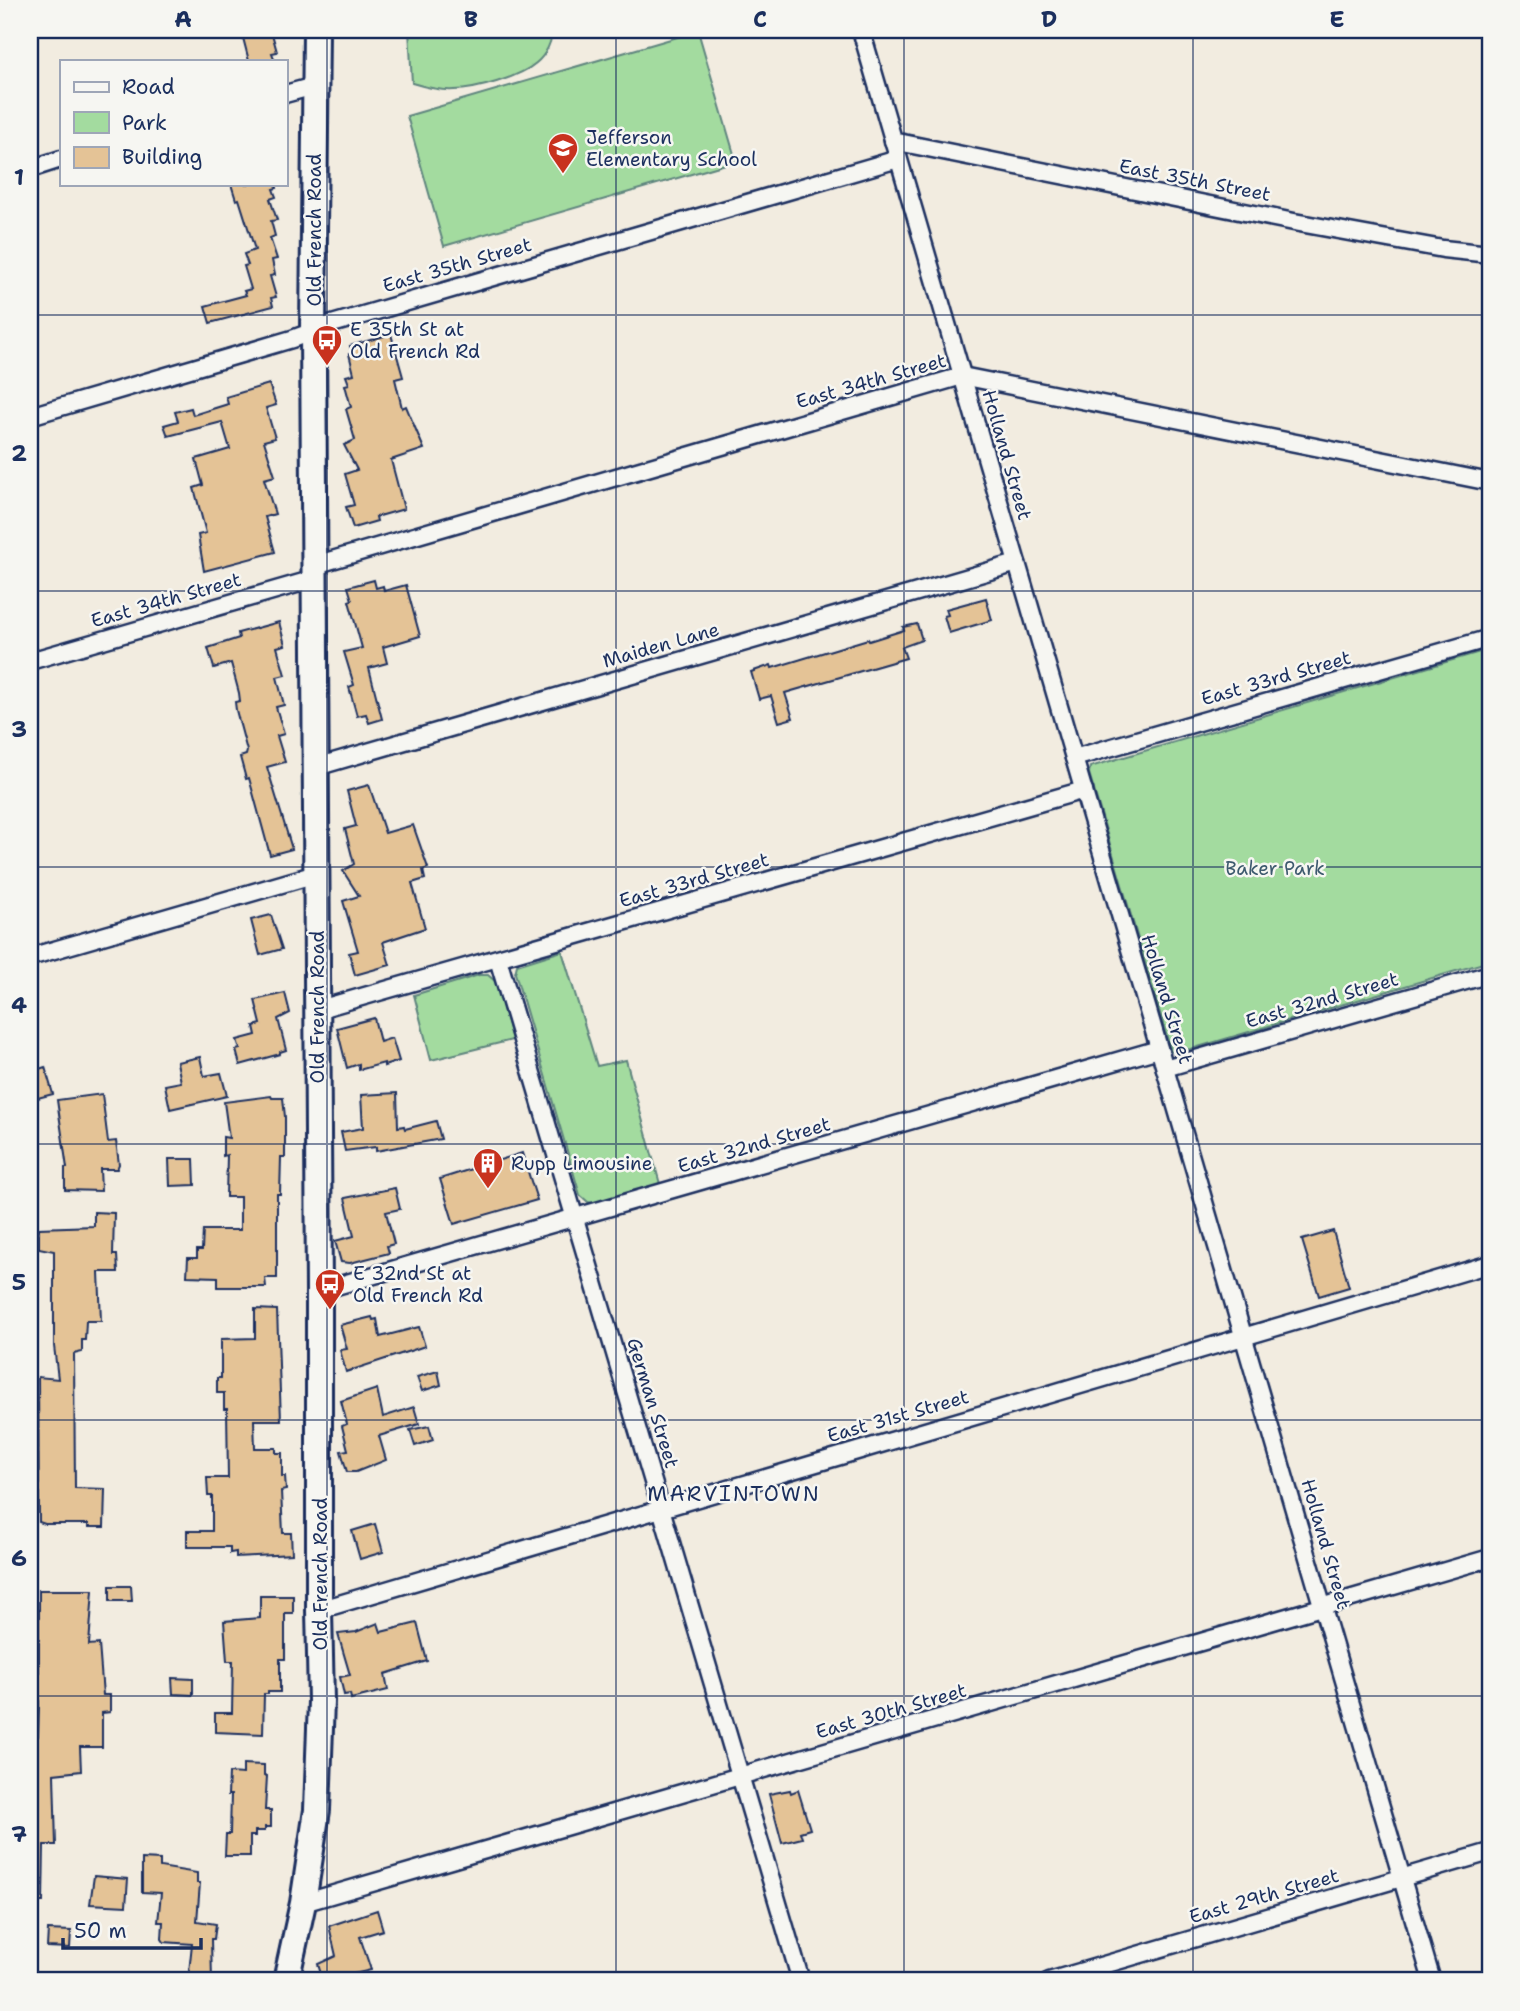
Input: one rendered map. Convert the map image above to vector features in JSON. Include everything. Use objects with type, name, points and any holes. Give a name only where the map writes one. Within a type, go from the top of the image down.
[{"type":"main road","name":"Old French Road","points":[[286,1981],[303,1903],[317,1810],[321,1701],[313,331],[316,30]]},
{"type":"street","name":"Holland Street","points":[[860,30],[1432,1981]]},
{"type":"street","points":[[287,93],[314,86]]},
{"type":"street","name":"East 35th Street","points":[[893,141],[1294,222],[1443,249],[1490,254]]},
{"type":"street","points":[[30,169],[60,159]]},
{"type":"street","name":"East 35th Street","points":[[30,416],[292,339],[332,324],[898,159]]},
{"type":"street","name":"East 34th Street","points":[[30,661],[962,376],[1490,482]]},
{"type":"street","name":"Maiden Lane","points":[[316,767],[1017,563]]},
{"type":"street","name":"East 33rd Street","points":[[1074,758],[1490,638]]},
{"type":"street","name":"East 33rd Street","points":[[316,1010],[1084,790]]},
{"type":"street","points":[[30,957],[316,874]]},
{"type":"street","name":"German Street","points":[[498,959],[801,1981]]},
{"type":"street","name":"East 32nd Street","points":[[1165,1068],[1490,974]]},
{"type":"street","name":"East 32nd Street","points":[[319,1291],[1159,1049]]},
{"type":"street","name":"East 31st Street","points":[[319,1610],[1490,1264]]},
{"type":"street","name":"East 30th Street","points":[[303,1903],[1490,1558]]},
{"type":"street","name":"East 29th Street","points":[[1049,1981],[1490,1852]]},
{"type":"green space","points":[[409,30],[553,30],[546,52],[529,68],[509,78],[485,85],[449,90],[412,83]]},
{"type":"green space","points":[[698,31],[736,161],[444,246],[407,116]]},
{"type":"green space","name":"Baker Park","points":[[1490,649],[1490,961],[1198,1047],[1176,1053],[1171,1051],[1089,773],[1090,767]]},
{"type":"green space","points":[[562,951],[597,1066],[626,1060],[660,1184],[593,1203],[580,1195],[515,973],[517,965]]},
{"type":"green space","points":[[479,975],[488,975],[496,982],[512,1040],[431,1060],[414,995]]},
{"type":"building","points":[[241,30],[271,30],[277,52],[272,53],[275,60],[249,60]]},
{"type":"building","points":[[232,186],[276,186],[273,189],[276,197],[270,199],[277,220],[271,221],[275,236],[270,238],[277,259],[272,260],[275,275],[270,276],[276,297],[271,298],[273,306],[210,323],[205,306],[246,295],[244,291],[251,289],[244,266],[248,265],[244,254],[255,250],[239,199],[236,200]]},
{"type":"building","points":[[391,334],[403,377],[395,379],[402,408],[406,406],[424,449],[391,460],[404,509],[376,517],[377,521],[353,528],[346,507],[354,505],[345,474],[357,470],[344,445],[355,440],[346,409],[351,407],[345,385],[349,384],[346,376],[354,374],[349,354],[352,353],[350,346]]},
{"type":"building","points":[[269,384],[276,405],[266,408],[275,438],[264,441],[275,476],[264,479],[275,514],[265,517],[275,552],[204,571],[198,535],[206,533],[194,488],[203,485],[196,459],[230,449],[222,422],[168,436],[164,425],[178,421],[175,412],[191,408],[193,415],[228,404],[226,397]]},
{"type":"building","points":[[374,580],[376,588],[383,586],[384,591],[406,585],[420,636],[383,647],[387,663],[369,668],[382,719],[369,723],[366,714],[357,716],[349,687],[354,685],[344,652],[362,648],[349,601],[352,600],[348,587]]},
{"type":"building","points":[[986,598],[992,620],[949,633],[944,616],[948,615],[946,609]]},
{"type":"building","points":[[279,622],[285,645],[277,647],[285,675],[277,677],[284,705],[276,707],[284,734],[277,736],[285,762],[267,767],[292,849],[270,855],[249,778],[246,779],[240,757],[246,755],[247,751],[236,710],[235,702],[240,701],[231,663],[214,668],[208,648],[239,638],[238,633]]},
{"type":"building","points":[[917,624],[922,640],[902,647],[906,658],[785,693],[793,718],[779,722],[771,696],[759,699],[751,672],[868,639],[869,641]]},
{"type":"building","points":[[369,785],[385,833],[413,825],[428,868],[423,870],[425,879],[412,883],[425,928],[383,942],[390,965],[355,975],[349,953],[358,951],[343,901],[359,896],[343,871],[354,864],[345,829],[356,826],[347,791]]},
{"type":"building","points":[[271,915],[282,949],[260,955],[251,920]]},
{"type":"building","points":[[285,993],[290,1013],[278,1019],[286,1050],[240,1065],[236,1050],[240,1049],[237,1040],[256,1035],[254,1026],[261,1024],[255,1000]]},
{"type":"building","points":[[374,1018],[380,1042],[392,1038],[399,1061],[359,1070],[359,1064],[347,1068],[337,1028]]},
{"type":"building","points":[[200,1057],[204,1076],[221,1073],[227,1096],[170,1109],[165,1085],[181,1082],[177,1062]]},
{"type":"building","points":[[45,1067],[53,1094],[30,1100],[30,1072]]},
{"type":"building","points":[[397,1093],[398,1127],[404,1126],[405,1129],[436,1121],[441,1139],[376,1151],[376,1147],[345,1151],[341,1132],[363,1128],[361,1095]]},
{"type":"building","points":[[102,1094],[108,1142],[116,1141],[119,1164],[117,1169],[100,1169],[101,1191],[65,1190],[67,1168],[57,1100]]},
{"type":"building","points":[[271,1096],[283,1098],[285,1117],[285,1157],[281,1157],[280,1194],[277,1194],[277,1278],[265,1278],[266,1287],[218,1287],[218,1277],[187,1276],[188,1258],[197,1258],[197,1250],[202,1250],[203,1230],[240,1230],[240,1197],[226,1197],[227,1155],[223,1156],[223,1137],[229,1138],[224,1102]]},
{"type":"building","name":"Rupp Limousine","points":[[522,1153],[537,1200],[454,1224],[440,1179]]},
{"type":"building","points":[[169,1159],[194,1159],[195,1185],[170,1186]]},
{"type":"building","points":[[395,1188],[400,1209],[386,1212],[394,1244],[387,1246],[389,1253],[350,1263],[341,1262],[335,1241],[354,1236],[345,1198]]},
{"type":"building","points":[[94,1212],[114,1213],[113,1255],[117,1255],[118,1272],[99,1272],[101,1321],[86,1321],[82,1352],[74,1354],[75,1488],[105,1489],[104,1527],[88,1527],[88,1524],[45,1524],[39,1522],[38,1377],[58,1379],[54,1346],[54,1251],[39,1248],[39,1228],[94,1226]]},
{"type":"building","points":[[1333,1231],[1349,1287],[1319,1296],[1302,1240]]},
{"type":"building","points":[[255,1309],[277,1310],[281,1420],[254,1420],[255,1448],[276,1448],[276,1453],[282,1453],[282,1476],[285,1476],[286,1490],[281,1491],[283,1533],[291,1533],[292,1554],[236,1557],[236,1552],[230,1553],[230,1547],[187,1547],[187,1531],[212,1531],[212,1496],[208,1496],[207,1478],[228,1478],[227,1409],[224,1409],[224,1393],[217,1393],[217,1378],[221,1378],[221,1339],[255,1338]]},
{"type":"building","points":[[372,1317],[373,1320],[377,1319],[380,1337],[419,1327],[425,1346],[346,1372],[340,1350],[347,1349],[340,1325]]},
{"type":"building","points":[[438,1371],[441,1385],[422,1391],[417,1377]]},
{"type":"building","points":[[377,1389],[383,1417],[414,1407],[419,1424],[379,1436],[386,1460],[356,1472],[347,1472],[341,1451],[348,1450],[342,1426],[347,1424],[341,1401]]},
{"type":"building","points":[[429,1426],[433,1440],[415,1446],[410,1430]]},
{"type":"building","points":[[375,1524],[383,1552],[360,1559],[352,1531]]},
{"type":"building","points":[[110,1586],[131,1586],[132,1601],[110,1601]]},
{"type":"building","points":[[39,1590],[93,1590],[89,1645],[99,1644],[103,1695],[110,1695],[110,1712],[102,1713],[102,1747],[80,1747],[81,1771],[54,1774],[56,1845],[44,1845],[43,1902],[30,1902],[30,1782],[37,1782]]},
{"type":"building","points":[[260,1596],[293,1596],[293,1613],[285,1613],[285,1659],[280,1659],[280,1692],[264,1694],[263,1734],[215,1732],[215,1713],[232,1713],[233,1661],[227,1661],[224,1621],[260,1618]]},
{"type":"building","points":[[378,1623],[381,1632],[417,1623],[427,1661],[385,1674],[388,1690],[351,1699],[350,1694],[344,1695],[340,1677],[350,1675],[338,1634],[356,1632]]},
{"type":"building","points":[[172,1678],[193,1679],[193,1695],[173,1694]]},
{"type":"building","points":[[243,1764],[264,1765],[264,1775],[267,1776],[265,1810],[271,1810],[271,1827],[265,1827],[265,1831],[255,1831],[255,1836],[250,1836],[250,1856],[225,1856],[226,1834],[230,1834],[229,1773],[243,1774]]},
{"type":"building","points":[[790,1790],[791,1793],[798,1790],[810,1829],[800,1832],[802,1838],[782,1843],[769,1794]]},
{"type":"building","points":[[142,1859],[160,1860],[160,1867],[197,1873],[197,1883],[200,1883],[197,1921],[216,1924],[214,1939],[211,1939],[212,1981],[188,1981],[192,1944],[164,1942],[162,1939],[163,1922],[158,1922],[161,1893],[142,1892]]},
{"type":"building","points":[[94,1876],[128,1879],[126,1906],[90,1904]]},
{"type":"building","points":[[377,1910],[383,1930],[360,1937],[371,1970],[333,1981],[323,1981],[318,1964],[336,1956],[329,1926]]},
{"type":"building","points":[[48,1930],[71,1931],[70,1948],[47,1947]]},
{"type":"place","name":"Jefferson Elementary School","points":[[563,175]]},
{"type":"place","name":"E 35th St at Old French Rd","points":[[327,367]]},
{"type":"place","name":"Rupp Limousine","points":[[488,1190]]},
{"type":"place","name":"E 32nd St at Old French Rd","points":[[330,1311]]},
{"type":"district","name":"MARVINTOWN","points":[[734,1494]]}]
